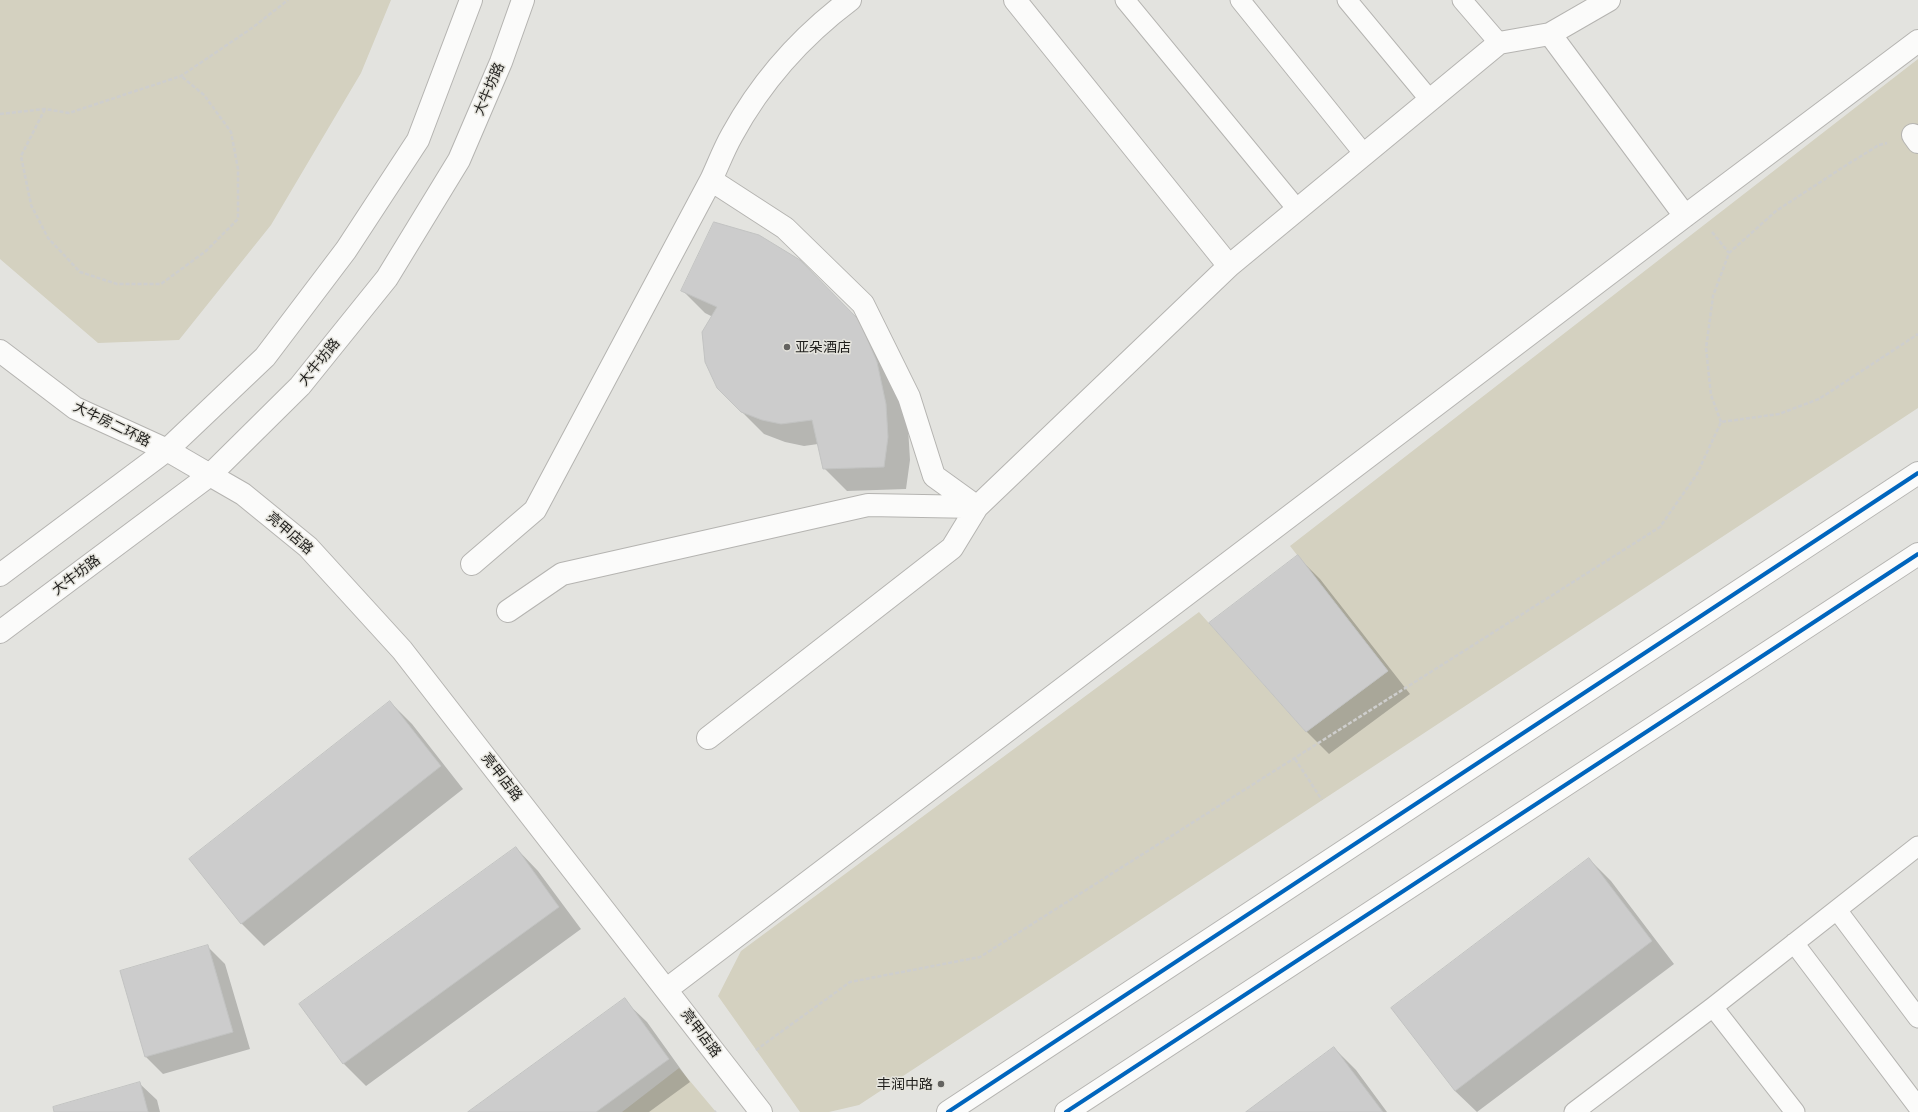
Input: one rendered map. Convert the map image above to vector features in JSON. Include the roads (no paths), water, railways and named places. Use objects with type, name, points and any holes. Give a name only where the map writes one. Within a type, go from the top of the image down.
[{"type":"street","points":[[0,574],[167,450],[265,357],[346,250],[418,140],[471,0]]},
{"type":"street","name":"大牛坊路","points":[[0,632],[210,475],[300,386],[387,278],[459,160],[501,62],[523,0]]},
{"type":"street","points":[[472,564],[535,510],[711,180],[732,135],[768,79],[802,41],[850,0]]},
{"type":"street","points":[[1015,0],[1229,266]]},
{"type":"street","points":[[708,738],[952,548],[977,507],[1229,266],[1499,43],[1550,34],[1609,0]]},
{"type":"street","points":[[1550,34],[1685,216]]},
{"type":"street","points":[[668,989],[1685,216],[1918,41]]},
{"type":"street","points":[[711,180],[785,228],[863,304],[909,397],[934,476],[977,507]]},
{"type":"street","name":"大牛房二环路","points":[[0,351],[75,408],[167,450],[210,475]]},
{"type":"street","points":[[948,1112],[1918,473]]},
{"type":"street","name":"亮甲店路","points":[[210,475],[243,494],[308,547],[402,650],[668,989],[761,1112]]},
{"type":"street","points":[[508,611],[562,574],[852,508],[868,505],[977,507]]},
{"type":"street","points":[[1066,1112],[1918,554]]},
{"type":"lane","points":[[1125,0],[1297,209]]},
{"type":"lane","points":[[1240,0],[1364,154]]},
{"type":"lane","points":[[1347,0],[1430,100]]},
{"type":"lane","points":[[1462,0],[1499,43]]},
{"type":"lane","points":[[1574,1112],[1713,1007],[1918,846]]},
{"type":"lane","points":[[1837,910],[1918,1018]]},
{"type":"lane","points":[[1794,943],[1918,1107]]},
{"type":"lane","points":[[1713,1007],[1795,1112]]},
{"type":"place","name":"亚朵酒店","points":[[787,347]]},
{"type":"place","name":"丰润中路","points":[[941,1084]]}]
